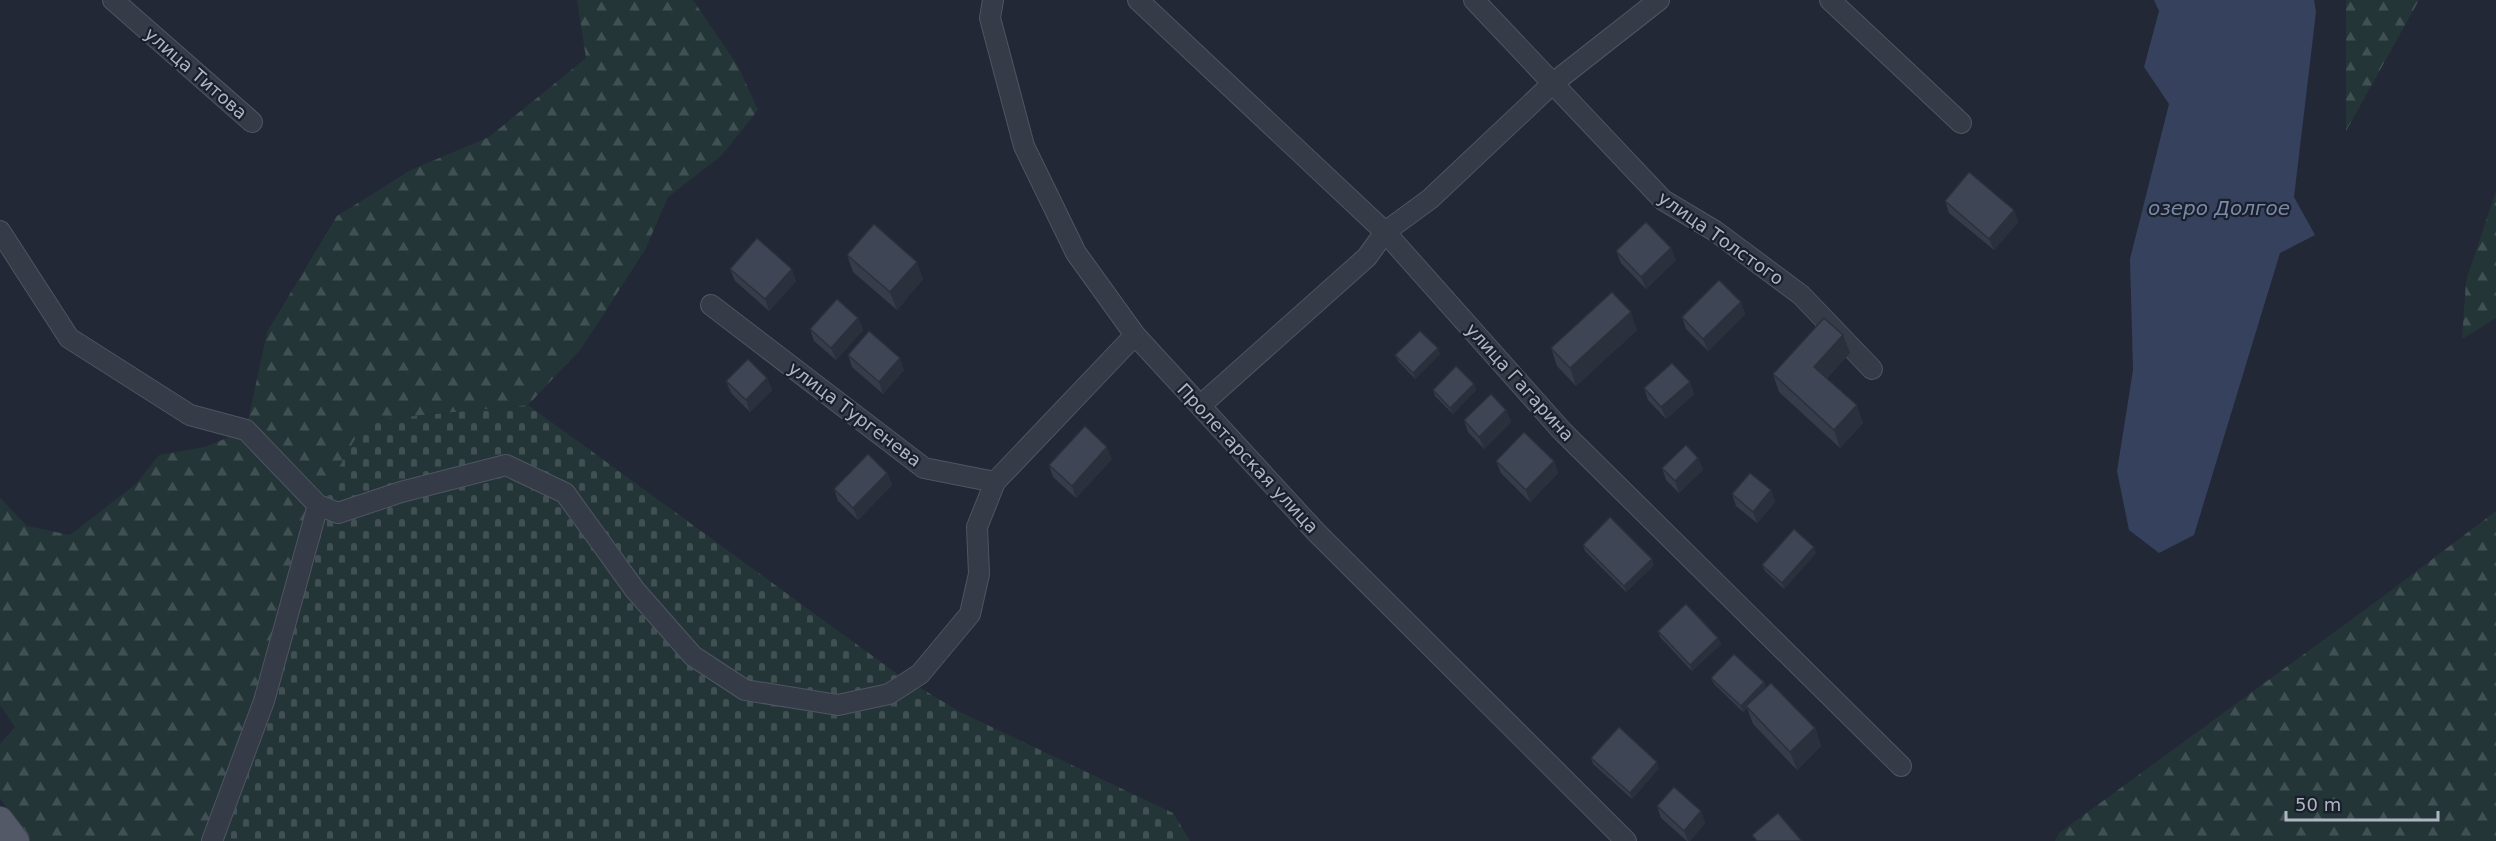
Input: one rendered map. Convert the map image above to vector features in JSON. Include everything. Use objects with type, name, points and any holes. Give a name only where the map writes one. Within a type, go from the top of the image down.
[{"type":"main road","points":[[0,820],[16,841]]},
{"type":"street","name":"улица Титова","points":[[113,0],[252,122]]},
{"type":"street","name":"Пролетарская улица","points":[[993,0],[990,18],[1024,146],[1076,253],[1135,336],[1316,532],[1626,841]]},
{"type":"street","name":"улица Гагарина","points":[[1138,0],[1386,232],[1562,431],[1901,766]]},
{"type":"street","name":"улица Толстого","points":[[1474,0],[1663,200],[1715,231],[1801,295],[1872,369]]},
{"type":"street","points":[[1201,405],[1367,257],[1386,232],[1431,199],[1552,84],[1659,0]]},
{"type":"street","points":[[1830,0],[1961,123]]},
{"type":"street","points":[[0,231],[69,338],[190,415],[246,430],[318,505],[338,513],[401,492],[506,465],[565,493],[635,590],[693,656],[746,690],[838,705],[889,694],[920,674],[970,614],[979,574],[977,527],[995,482],[1135,336]]},
{"type":"street","name":"улица Тургенева","points":[[711,305],[924,468],[995,482]]},
{"type":"street","points":[[212,841],[264,701],[318,505]]},
{"type":"green space","points":[[577,0],[693,0],[738,66],[758,110],[722,155],[668,197],[645,250],[581,349],[528,405],[365,421],[212,841],[29,841],[0,798],[0,744],[15,727],[0,705],[0,498],[27,526],[70,535],[136,484],[159,455],[205,447],[246,430],[267,332],[337,216],[411,170],[489,137],[586,58]]},
{"type":"green space","points":[[2346,0],[2419,0],[2346,131]]},
{"type":"green space","points":[[2496,191],[2496,318],[2462,339],[2466,281]]},
{"type":"green space","points":[[528,405],[896,673],[960,712],[1173,813],[1190,841],[212,841],[318,505],[365,421]]},
{"type":"green space","points":[[2496,511],[2496,841],[2055,841],[2059,833]]},
{"type":"water","name":"озеро Долгое","points":[[2154,0],[2314,0],[2316,12],[2294,197],[2315,235],[2280,253],[2194,535],[2159,553],[2129,530],[2117,471],[2133,370],[2130,259],[2169,104],[2144,67],[2159,11]]},
{"type":"building","points":[[1969,172],[2014,210],[1989,239],[1945,201]]},
{"type":"building","points":[[1646,222],[1671,248],[1641,277],[1616,251]]},
{"type":"building","points":[[874,224],[917,262],[890,292],[847,255]]},
{"type":"building","points":[[757,238],[792,269],[765,299],[730,269]]},
{"type":"building","points":[[1719,280],[1741,302],[1703,339],[1682,317]]},
{"type":"building","points":[[1612,292],[1631,312],[1570,368],[1551,348]]},
{"type":"building","points":[[837,299],[858,318],[831,348],[810,329]]},
{"type":"building","points":[[1824,318],[1843,335],[1814,367],[1857,405],[1834,430],[1773,374]]},
{"type":"building","points":[[869,331],[900,358],[879,382],[848,355]]},
{"type":"building","points":[[1420,331],[1438,348],[1413,373],[1395,355]]},
{"type":"building","points":[[748,359],[767,378],[746,400],[726,381]]},
{"type":"building","points":[[1672,363],[1690,382],[1661,407],[1644,388]]},
{"type":"building","points":[[1456,366],[1474,384],[1450,408],[1433,390]]},
{"type":"building","points":[[1491,394],[1506,410],[1479,437],[1464,420]]},
{"type":"building","points":[[1085,426],[1107,447],[1072,486],[1049,465]]},
{"type":"building","points":[[1524,432],[1554,461],[1526,490],[1496,461]]},
{"type":"building","points":[[1686,445],[1698,458],[1675,481],[1662,468]]},
{"type":"building","points":[[868,454],[887,473],[853,508],[834,489]]},
{"type":"building","points":[[1750,473],[1771,490],[1753,512],[1732,494]]},
{"type":"building","points":[[1610,517],[1652,559],[1624,586],[1583,545]]},
{"type":"building","points":[[1794,529],[1814,547],[1782,583],[1762,565]]},
{"type":"building","points":[[1686,604],[1718,638],[1690,665],[1658,631]]},
{"type":"building","points":[[1734,654],[1764,682],[1741,706],[1711,678]]},
{"type":"building","points":[[1771,683],[1815,728],[1790,752],[1746,706]]},
{"type":"building","points":[[1619,727],[1657,762],[1630,793],[1591,758]]},
{"type":"building","points":[[1674,787],[1701,811],[1684,831],[1657,806]]},
{"type":"building","points":[[1778,813],[1802,841],[1757,841],[1752,835]]}]
